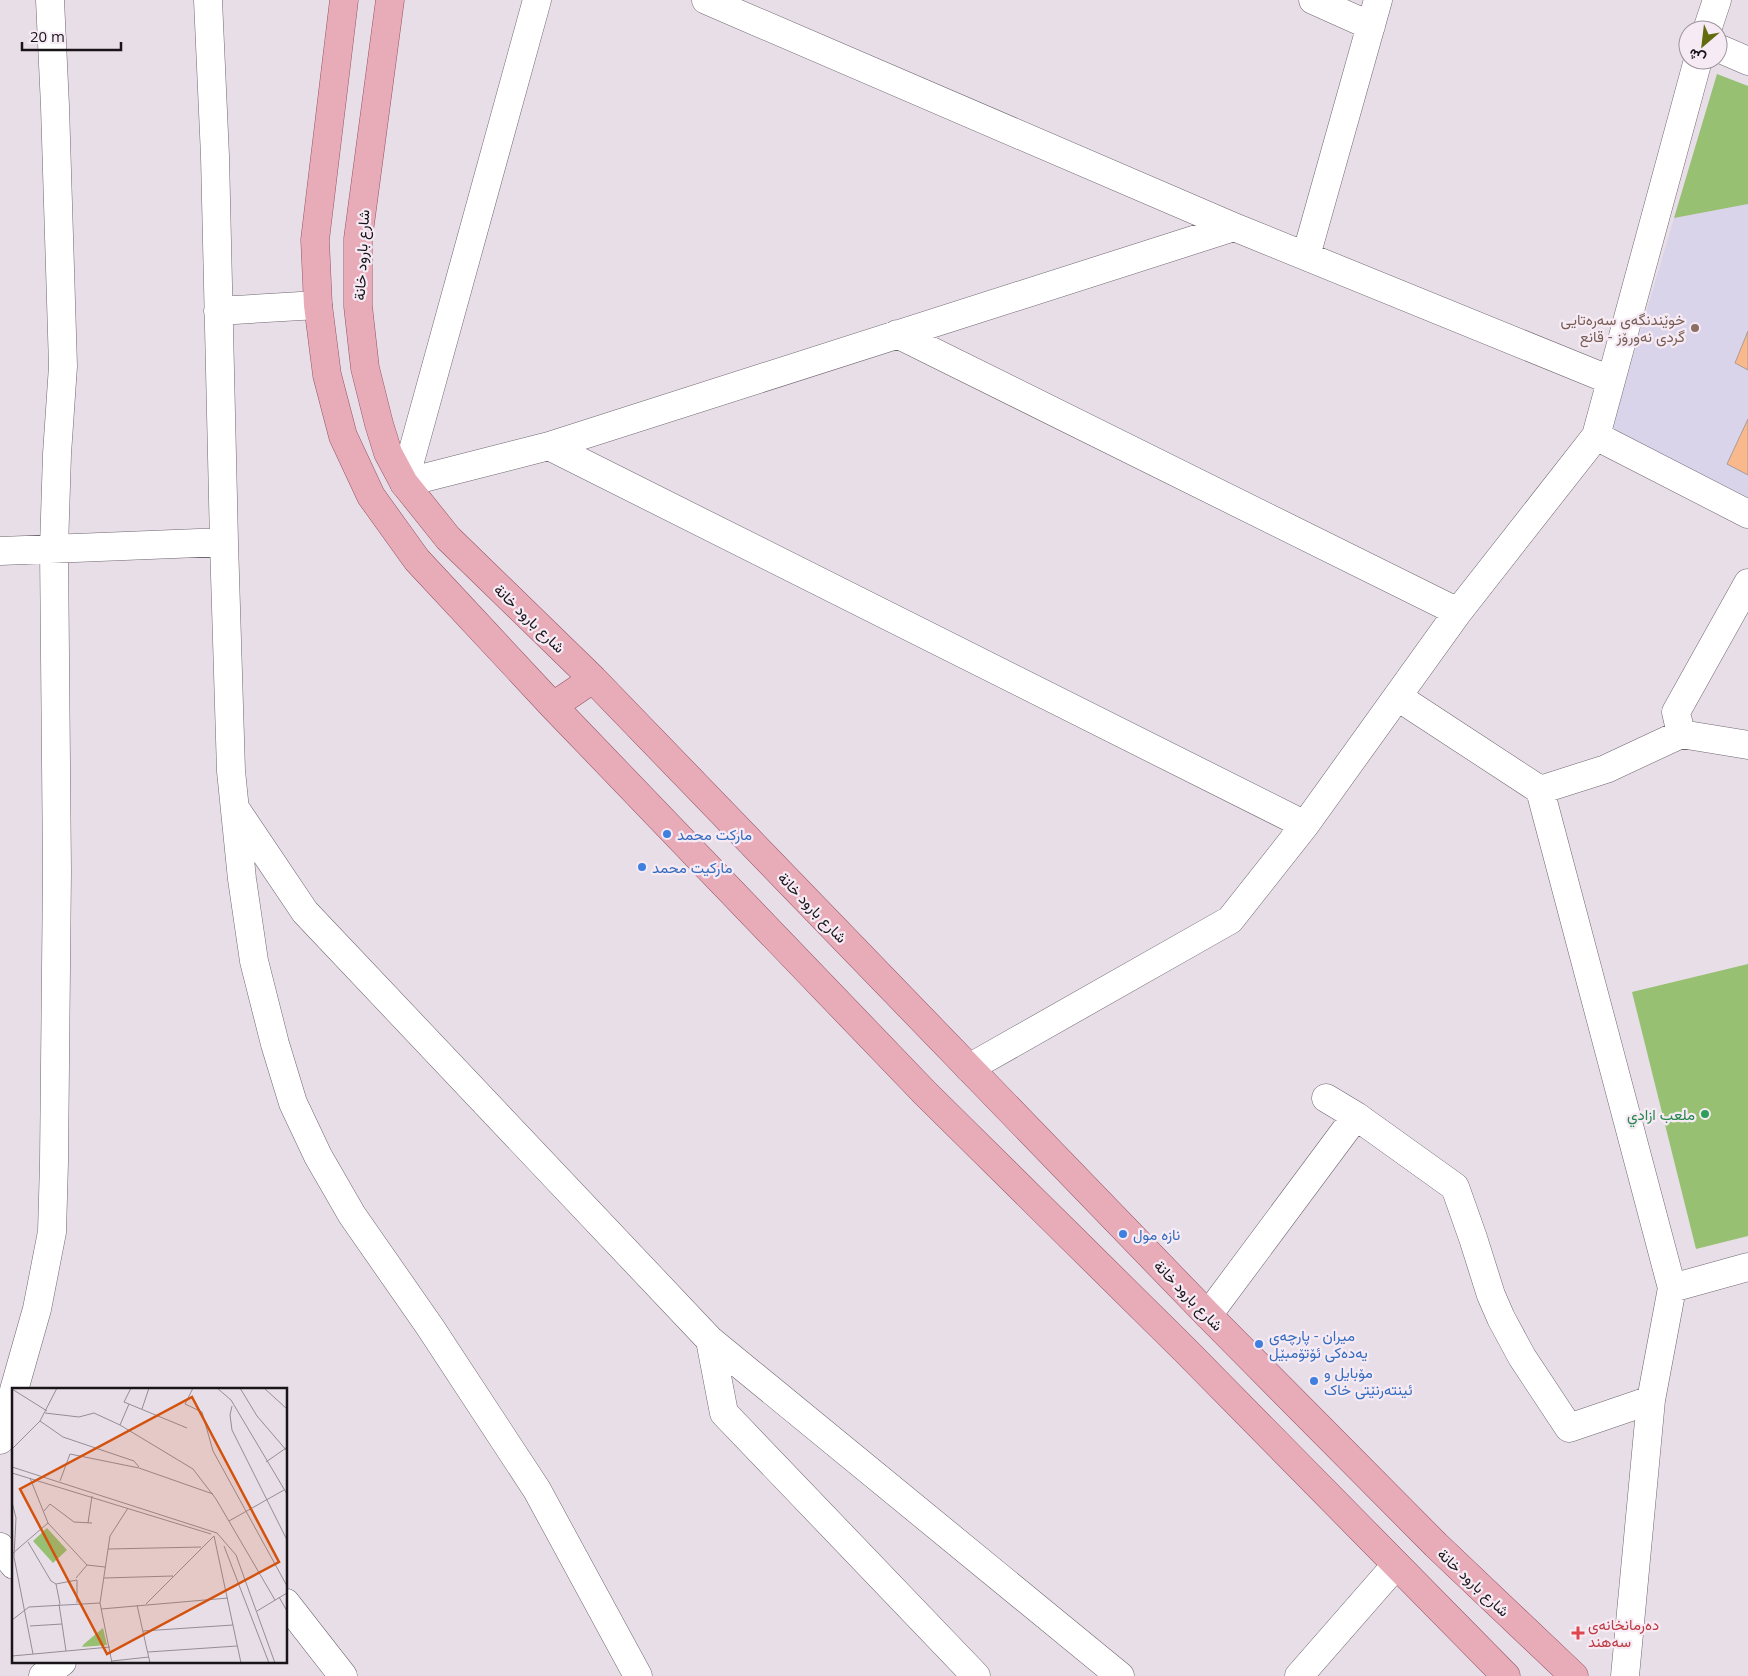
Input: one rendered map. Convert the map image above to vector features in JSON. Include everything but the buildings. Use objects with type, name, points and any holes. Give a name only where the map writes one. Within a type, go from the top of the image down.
[{"type":"main road","points":[[344,0],[315,240],[318,305],[328,375],[343,436],[371,496],[417,560],[553,706],[925,1093],[1186,1352],[1506,1676]]},
{"type":"main road","name":"شارع بارود خانة","points":[[390,0],[358,239],[358,306],[365,368],[379,424],[388,453],[404,483],[448,538],[593,679],[1208,1316],[1436,1545],[1574,1676]]},
{"type":"main road","points":[[553,706],[593,679]]},
{"type":"street","points":[[15,1388],[37,1309],[52,1232],[54,1163],[57,871],[54,548],[57,454],[63,366],[56,116],[50,0]]},
{"type":"street","points":[[208,0],[215,156],[224,542],[234,808],[254,961],[275,1044],[297,1112],[318,1156],[352,1215],[430,1327],[537,1490],[638,1676]]},
{"type":"street","points":[[537,0],[404,483],[549,446],[1234,226]]},
{"type":"street","points":[[706,0],[1234,226],[1610,380]]},
{"type":"street","points":[[1313,0],[1371,26]]},
{"type":"street","points":[[1306,256],[1378,0]]},
{"type":"street","points":[[1710,20],[1717,0]]},
{"type":"street","points":[[1728,52],[1748,61]]},
{"type":"street","points":[[969,1068],[1230,920],[1305,825],[1458,612],[1596,436],[1695,70]]},
{"type":"street","points":[[218,311],[318,305]]},
{"type":"street","points":[[897,334],[1458,612]]},
{"type":"street","points":[[1596,436],[1748,514]]},
{"type":"street","points":[[549,446],[1305,825]]},
{"type":"street","points":[[0,551],[224,542]]},
{"type":"street","points":[[1682,734],[1676,712],[1748,583]]},
{"type":"street","points":[[1398,697],[1540,790],[1672,1288],[1651,1400],[1625,1676]]},
{"type":"street","points":[[1540,790],[1606,769],[1682,734],[1748,745]]},
{"type":"street","points":[[234,808],[305,912],[710,1340],[1120,1676]]},
{"type":"street","points":[[1326,1098],[1356,1116],[1455,1187],[1491,1295],[1501,1318],[1522,1357],[1569,1428],[1651,1400]]},
{"type":"street","points":[[1208,1316],[1356,1116]]},
{"type":"street","points":[[1672,1288],[1748,1267]]},
{"type":"street","points":[[710,1340],[724,1412],[976,1676]]},
{"type":"street","points":[[0,1440],[12,1398]]},
{"type":"street","points":[[0,1547],[12,1562]]},
{"type":"street","points":[[1299,1676],[1396,1564]]},
{"type":"street","points":[[288,1606],[343,1676]]},
{"type":"street","points":[[43,1676],[59,1664]]},
{"type":"shaded area","name":"خوێندنگەی سەرەتایی گردی نەورۆز - قانع","points":[[1717,74],[1748,86],[1748,498],[1609,437]]},
{"type":"green space","points":[[1717,74],[1748,86],[1748,204],[1674,218]]},
{"type":"green space","name":"ملعب ازادي","points":[[1748,964],[1748,1236],[1696,1249],[1632,992]]},
{"type":"place","name":"خوێندنگەی سەرەتایی گردی نەورۆز - قانع","points":[[1695,328]]},
{"type":"place","name":"ماركت محمد","points":[[667,834]]},
{"type":"place","name":"ماركيت محمد","points":[[642,867]]},
{"type":"place","name":"ملعب ازادي","points":[[1705,1114]]},
{"type":"place","name":"نازه مول","points":[[1123,1234]]},
{"type":"place","name":"میران - پارچەی یەدەکی ئۆتۆمبێل","points":[[1259,1344]]},
{"type":"place","name":"مۆبایل و ئینتەرنێتی خاک","points":[[1314,1381]]},
{"type":"place","name":"دەرمانخانەی سەهند","points":[[1578,1633]]}]
